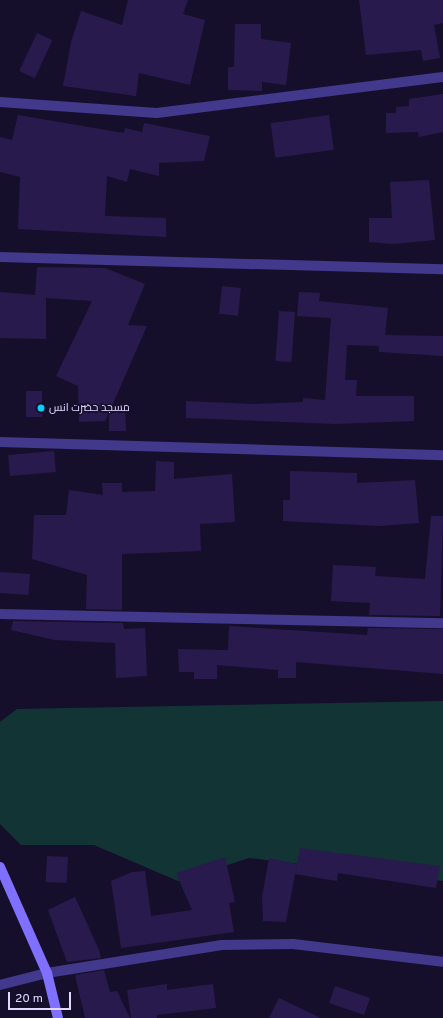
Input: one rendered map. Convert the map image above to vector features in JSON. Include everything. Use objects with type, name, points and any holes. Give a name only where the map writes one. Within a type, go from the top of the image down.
[{"type":"street","points":[[0,102],[157,113],[443,77]]},
{"type":"street","points":[[0,257],[443,269]]},
{"type":"street","points":[[0,442],[443,455]]},
{"type":"street","points":[[0,614],[443,623]]},
{"type":"street","points":[[0,867],[47,973],[58,1018]]},
{"type":"street","points":[[0,986],[47,973],[222,945],[293,944],[443,962]]},
{"type":"green space","points":[[443,701],[443,881],[249,858],[178,881],[94,845],[21,845],[0,824],[0,722],[17,709]]},
{"type":"building","points":[[128,0],[188,0],[183,14],[205,20],[190,85],[139,73],[136,96],[63,86],[71,42],[81,11],[122,25]]},
{"type":"building","points":[[359,0],[443,0],[443,23],[434,25],[440,58],[423,61],[421,50],[366,55]]},
{"type":"building","points":[[235,24],[261,24],[261,39],[291,43],[286,85],[262,82],[262,91],[228,90],[228,67],[234,67]]},
{"type":"building","points":[[37,33],[52,40],[35,78],[19,71]]},
{"type":"building","points":[[443,94],[443,132],[419,137],[418,132],[386,133],[386,113],[396,113],[396,107],[409,106],[409,99]]},
{"type":"building","points":[[18,115],[124,133],[125,128],[142,132],[144,123],[210,136],[204,161],[159,163],[159,176],[130,169],[127,182],[107,176],[105,216],[166,218],[166,237],[18,229],[20,177],[0,172],[0,137],[12,140]]},
{"type":"building","points":[[329,115],[334,150],[275,158],[271,123]]},
{"type":"building","points":[[429,180],[435,240],[393,244],[369,242],[369,218],[392,218],[390,182]]},
{"type":"building","points":[[37,267],[105,268],[145,284],[128,325],[147,326],[111,408],[125,408],[126,431],[109,431],[109,412],[105,421],[79,422],[78,386],[56,376],[92,301],[46,298],[46,339],[0,338],[0,292],[35,295]]},
{"type":"building","points":[[222,286],[241,288],[238,316],[219,314]]},
{"type":"building","points":[[299,292],[320,293],[319,301],[388,308],[385,335],[443,336],[443,356],[379,352],[379,346],[347,345],[345,380],[357,380],[356,396],[414,396],[414,421],[335,424],[186,418],[186,401],[253,404],[303,402],[303,398],[325,400],[331,318],[297,316]]},
{"type":"building","points":[[279,311],[295,312],[291,362],[276,361]]},
{"type":"building","points":[[26,391],[42,391],[42,417],[26,417]]},
{"type":"building","points":[[54,451],[56,472],[10,476],[8,455]]},
{"type":"building","points":[[156,461],[174,462],[174,479],[232,474],[235,522],[200,524],[201,551],[122,554],[122,610],[86,609],[87,575],[32,559],[34,515],[66,515],[69,490],[103,495],[102,483],[122,483],[122,492],[155,491]]},
{"type":"building","points":[[290,471],[357,473],[357,483],[415,480],[419,523],[379,526],[283,521],[283,500],[290,500]]},
{"type":"building","points":[[431,516],[443,516],[440,616],[369,615],[370,603],[331,601],[333,565],[376,567],[375,576],[425,579]]},
{"type":"building","points":[[0,572],[30,574],[28,595],[0,593]]},
{"type":"building","points":[[13,621],[123,623],[124,629],[145,628],[147,676],[116,678],[115,643],[55,640],[11,630]]},
{"type":"building","points":[[229,626],[367,635],[368,628],[443,629],[443,674],[296,662],[296,678],[278,678],[278,670],[217,665],[217,679],[194,679],[194,672],[179,672],[178,649],[228,650]]},
{"type":"building","points":[[300,848],[440,866],[436,888],[338,873],[337,881],[295,874]]},
{"type":"building","points":[[47,856],[68,857],[67,883],[46,882]]},
{"type":"building","points":[[225,857],[235,902],[229,903],[234,932],[121,948],[111,881],[132,872],[145,871],[151,916],[192,910],[176,873]]},
{"type":"building","points":[[269,858],[297,864],[286,922],[263,921],[262,897]]},
{"type":"building","points":[[75,897],[99,950],[101,958],[67,962],[48,910]]},
{"type":"building","points":[[104,970],[110,992],[117,991],[130,1018],[85,1018],[75,975]]},
{"type":"building","points":[[167,984],[167,990],[213,984],[216,1008],[157,1015],[157,1018],[131,1018],[127,990]]},
{"type":"building","points":[[335,986],[370,998],[364,1015],[329,1003]]},
{"type":"building","points":[[279,998],[321,1018],[269,1018]]},
{"type":"place","name":"مسجد حضرت انس","points":[[41,408]]}]
